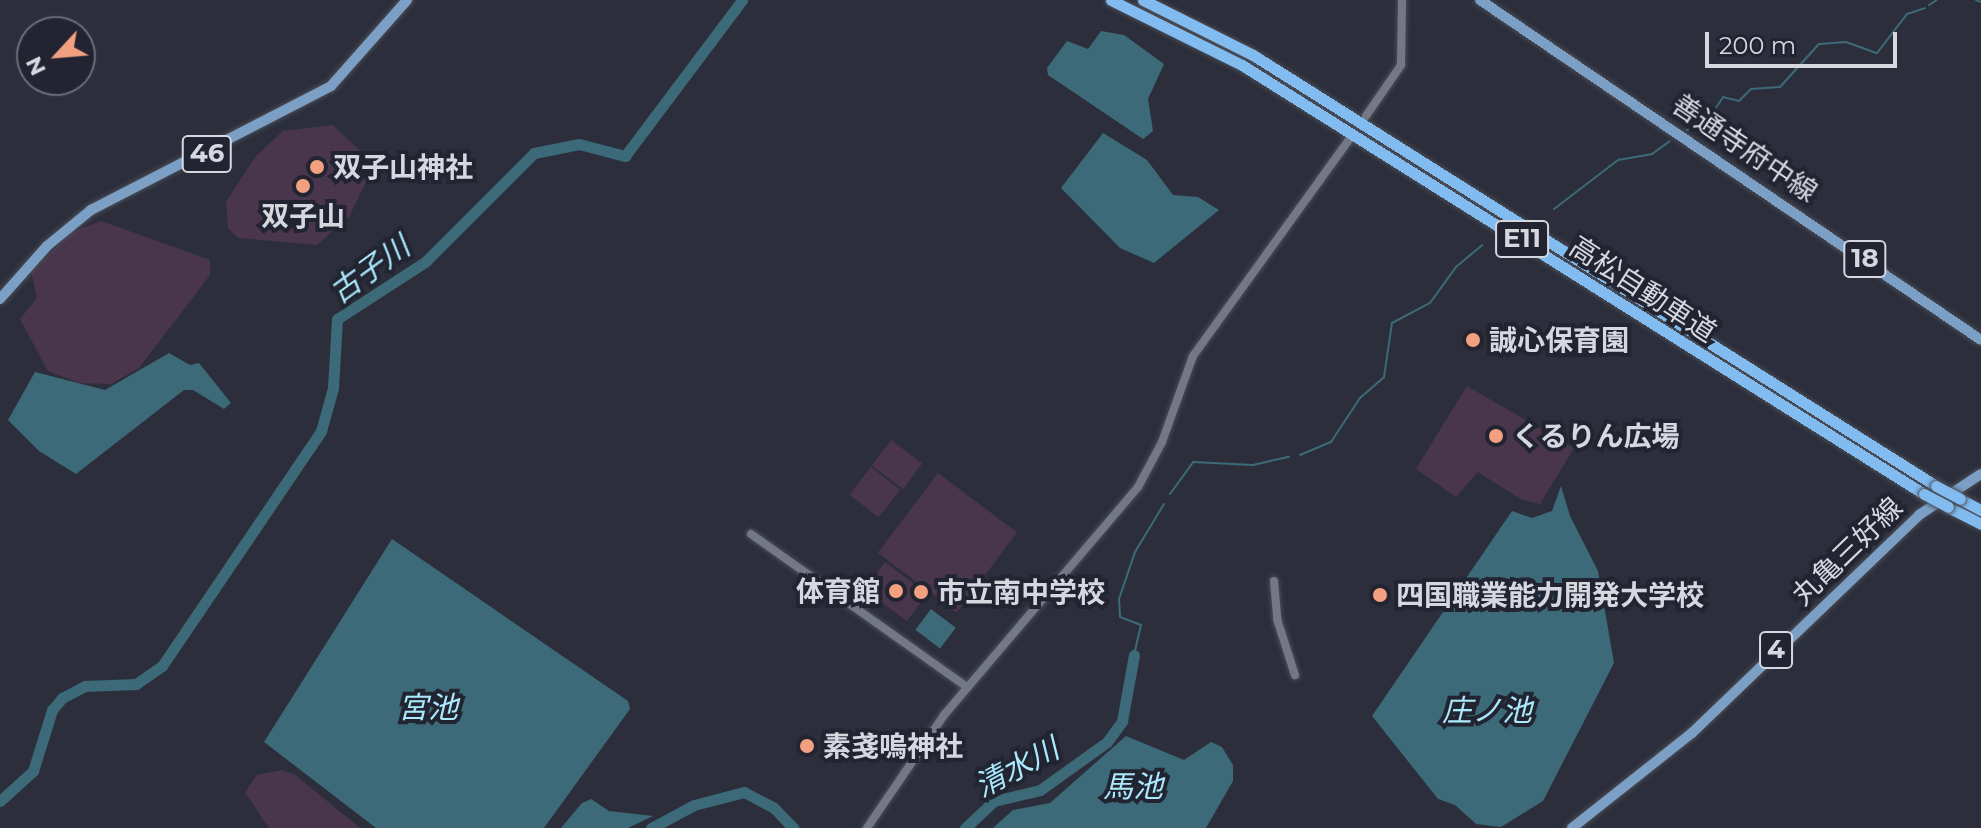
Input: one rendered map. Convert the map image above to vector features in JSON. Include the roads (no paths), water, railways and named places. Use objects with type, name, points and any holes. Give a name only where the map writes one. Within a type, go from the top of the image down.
[{"type":"highway","name":"高松自動車道","points":[[1111,0],[1242,65],[1924,494],[1981,524]]},
{"type":"highway","name":"高松自動車道","points":[[1143,0],[1253,55],[1936,486],[1981,510]]},
{"type":"main road","name":"46","points":[[0,299],[47,246],[91,210],[331,86],[407,0]]},
{"type":"main road","name":"善通寺府中線","points":[[1480,0],[1981,340]]},
{"type":"main road","name":"丸亀三好線","points":[[1572,828],[1692,733],[1919,515],[1981,474]]},
{"type":"street","points":[[1366,116],[1401,65],[1402,0]]},
{"type":"street","points":[[867,828],[967,687],[1138,487],[1156,458],[1197,349],[1350,138]]},
{"type":"street","points":[[751,534],[967,687]]},
{"type":"street","points":[[1274,581],[1277,619],[1295,675]]},
{"type":"water","points":[[1101,31],[1124,35],[1164,64],[1148,99],[1153,131],[1143,139],[1048,75],[1047,68],[1067,41],[1088,49]]},
{"type":"water","points":[[1103,133],[1147,160],[1173,195],[1198,197],[1219,210],[1154,263],[1120,248],[1061,188]]},
{"type":"water","points":[[169,353],[190,365],[199,363],[231,403],[224,409],[193,390],[184,390],[76,474],[39,451],[8,420],[35,372],[105,390]]},
{"type":"water","name":"庄ノ池","points":[[1561,486],[1570,516],[1598,571],[1614,663],[1543,801],[1501,827],[1476,824],[1455,805],[1438,799],[1372,716],[1512,511],[1532,518],[1552,511]]},
{"type":"water","name":"宮池","points":[[392,539],[628,701],[630,709],[544,828],[376,828],[264,742]]},
{"type":"water","points":[[931,609],[956,628],[940,648],[915,630]]},
{"type":"water","name":"馬池","points":[[1126,736],[1184,760],[1211,742],[1222,747],[1233,765],[1233,781],[1206,828],[993,828],[1013,810],[1050,803]]},
{"type":"water","points":[[591,799],[609,811],[653,816],[628,828],[561,828],[582,803]]},
{"type":"waterway","name":"古子川","points":[[0,801],[33,771],[52,710],[62,698],[85,686],[136,684],[162,666],[321,431],[333,388],[337,319],[425,262],[534,153],[579,144],[625,156],[742,0]]},
{"type":"waterway","name":"清水川","points":[[1929,5],[1937,0]]},
{"type":"waterway","name":"清水川","points":[[1976,0],[1981,2]]},
{"type":"waterway","name":"清水川","points":[[1687,130],[1707,121],[1723,97],[1739,101],[1751,89],[1780,87],[1819,44],[1846,42],[1877,53],[1907,14],[1925,8]]},
{"type":"waterway","name":"清水川","points":[[1554,209],[1618,160],[1652,154],[1670,141]]},
{"type":"waterway","name":"清水川","points":[[1300,455],[1331,442],[1360,398],[1384,377],[1392,323],[1430,303],[1456,267],[1482,245]]},
{"type":"waterway","name":"清水川","points":[[1170,494],[1193,462],[1253,465],[1289,457]]},
{"type":"waterway","name":"清水川","points":[[1134,655],[1141,625],[1120,617],[1119,599],[1135,552],[1164,504]]},
{"type":"waterway","name":"清水川","points":[[965,828],[994,801],[1040,790],[1107,742],[1122,721],[1134,655]]},
{"type":"waterway","name":"清水川","points":[[651,828],[694,805],[744,792],[774,808],[793,828]]},
{"type":"place","name":"双子山神社","points":[[317,167]]},
{"type":"place","name":"双子山","points":[[303,186]]},
{"type":"place","name":"誠心保育園","points":[[1473,340]]},
{"type":"place","name":"くるりん広場","points":[[1496,436]]},
{"type":"place","name":"体育館","points":[[896,591]]},
{"type":"place","name":"市立南中学校","points":[[921,592]]},
{"type":"place","name":"四国職業能力開発大学校","points":[[1380,595]]},
{"type":"place","name":"素戔嗚神社","points":[[807,746]]}]
